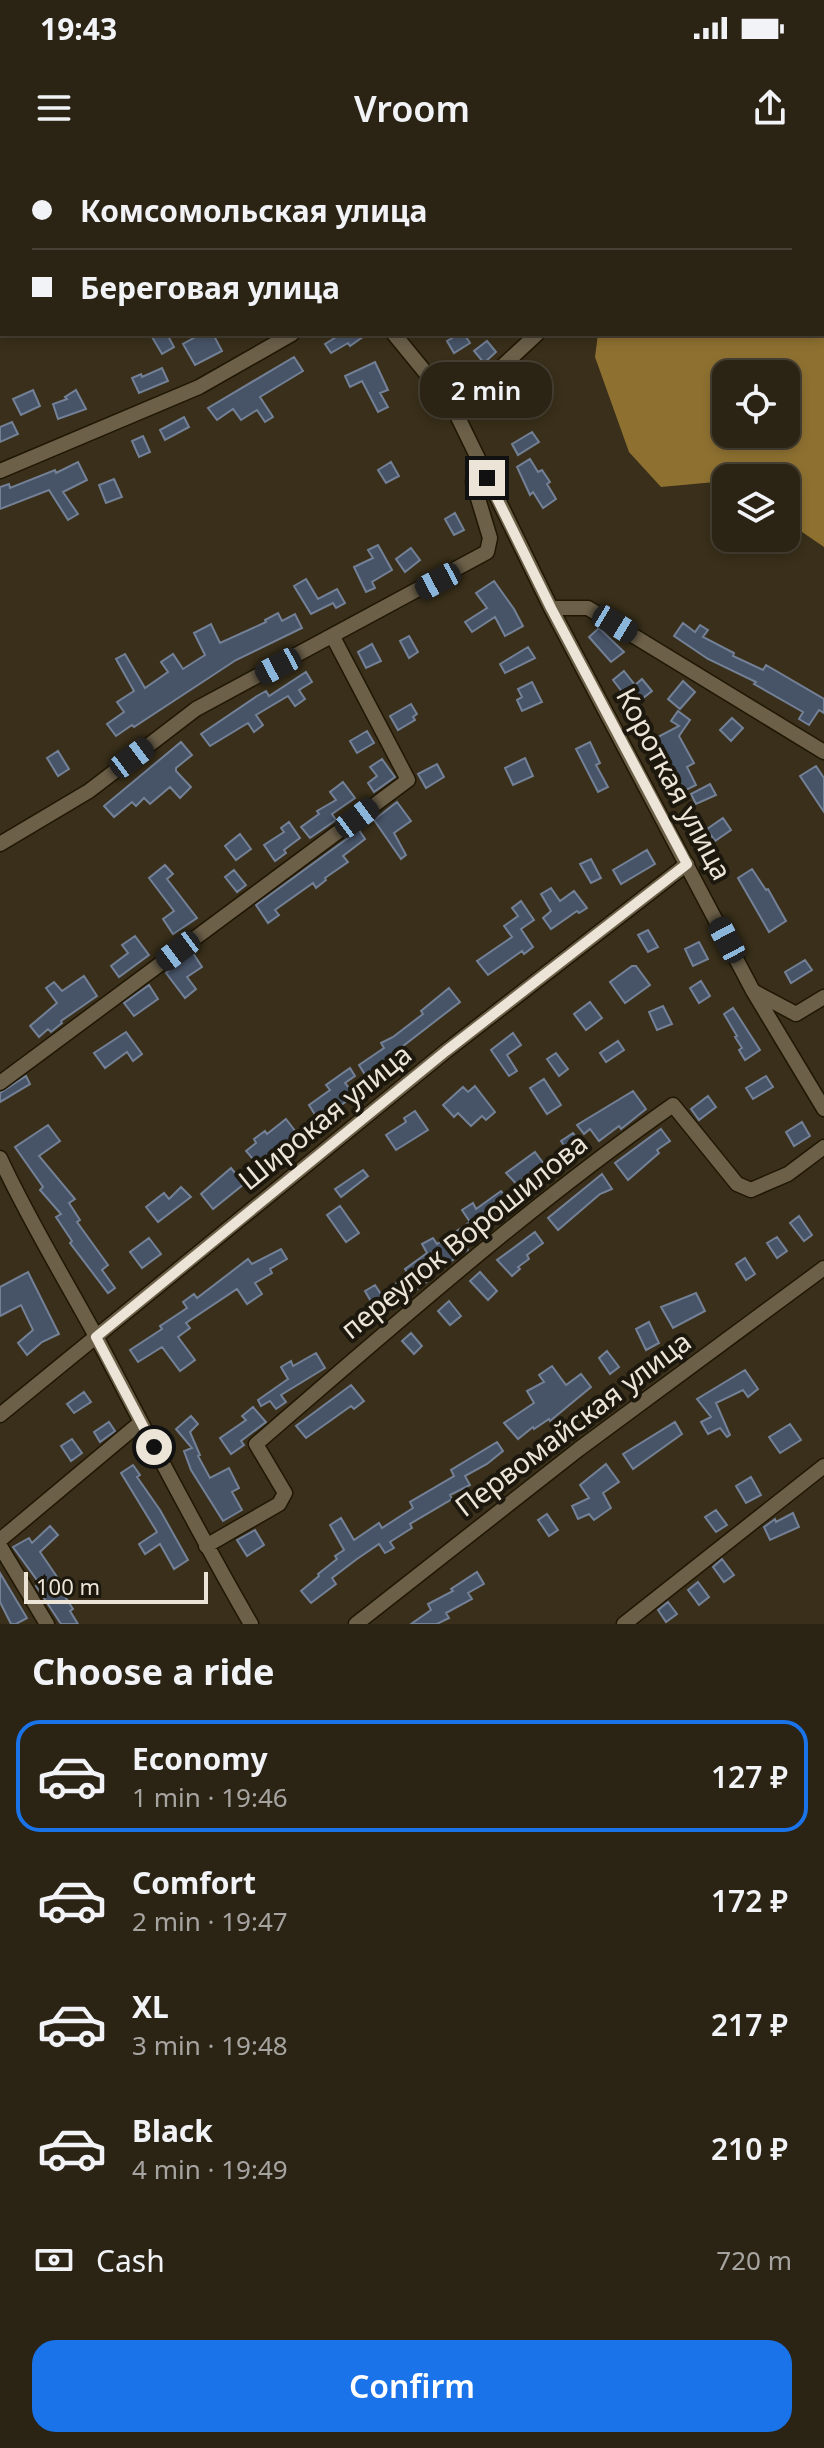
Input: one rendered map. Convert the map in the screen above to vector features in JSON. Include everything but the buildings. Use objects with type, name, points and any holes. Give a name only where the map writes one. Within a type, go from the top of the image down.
[{"type":"street","points":[[0,471],[199,387],[288,336]]},
{"type":"street","name":"Короткая улица","points":[[396,336],[452,405],[551,608],[753,991],[824,1109]]},
{"type":"street","points":[[452,405],[493,375],[535,336]]},
{"type":"street","points":[[0,844],[89,791],[196,709],[487,552],[490,538],[473,482],[476,456]]},
{"type":"street","points":[[551,608],[588,608],[824,752]]},
{"type":"street","points":[[0,1083],[408,780],[333,637]]},
{"type":"street","name":"Широкая улица","points":[[0,1415],[446,1051],[687,864]]},
{"type":"street","points":[[753,991],[796,1014],[824,997]]},
{"type":"street","name":"переулок Ворошилова","points":[[206,1546],[279,1504],[285,1493],[256,1444],[487,1246],[590,1163],[673,1105],[737,1184],[751,1190],[788,1174],[824,1147]]},
{"type":"street","points":[[0,1158],[206,1546],[251,1624]]},
{"type":"street","name":"Первомайская улица","points":[[356,1624],[579,1449],[824,1268]]},
{"type":"street","points":[[0,1540],[141,1422]]},
{"type":"street","points":[[624,1624],[824,1466]]},
{"type":"street","points":[[0,1546],[47,1624]]},
{"type":"shaded area","points":[[598,336],[824,336],[824,547],[800,531],[800,464],[712,464],[712,482],[661,487],[629,452],[595,357]]},
{"type":"route","points":[[154,1447],[96,1337],[446,1051],[687,864],[551,608],[487,478]]}]
